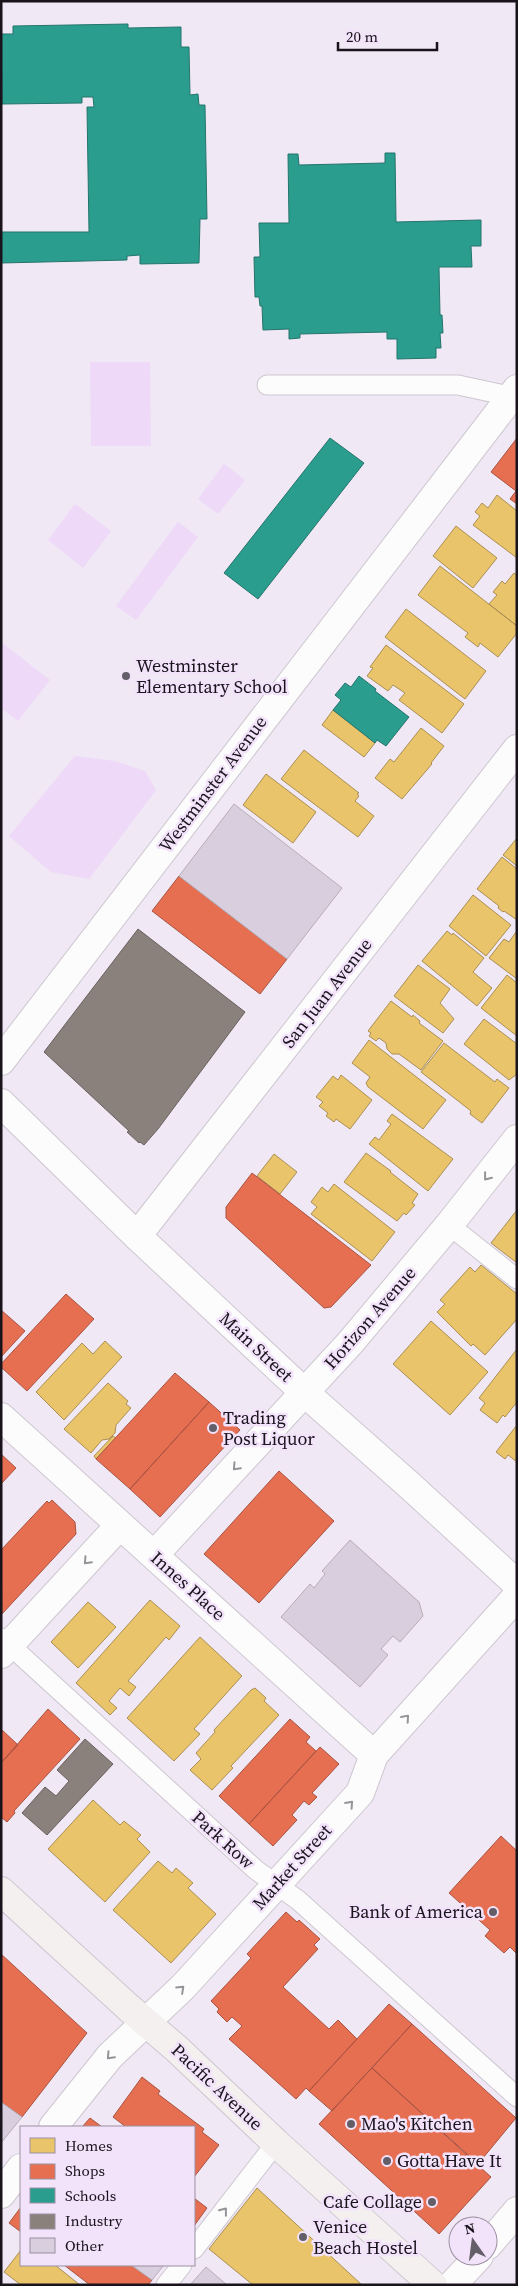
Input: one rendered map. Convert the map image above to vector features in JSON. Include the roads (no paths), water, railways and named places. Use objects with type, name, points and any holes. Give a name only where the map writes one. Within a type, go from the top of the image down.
[{"type":"main road","name":"Pacific Avenue","points":[[4,1900],[177,2049],[276,2143],[432,2285]]},
{"type":"street","name":"Westminster Avenue","points":[[1,1061],[513,393]]},
{"type":"street","name":"San Juan Avenue","points":[[137,1236],[517,749]]},
{"type":"street","name":"Main Street","points":[[1,1103],[137,1236],[304,1392],[517,1584]]},
{"type":"street","name":"Horizon Avenue","points":[[154,1555],[350,1343],[449,1225],[517,1139]]},
{"type":"street","name":"Innes Place","points":[[1,1416],[374,1755]]},
{"type":"street","points":[[4,1645],[120,1525]]},
{"type":"street","name":"Market Street","points":[[55,2126],[110,2056],[183,1987],[360,1793],[374,1755],[517,1596]]},
{"type":"street","points":[[1,2194],[20,2169]]},
{"type":"street","points":[[498,2233],[517,2210]]},
{"type":"street","points":[[452,2285],[470,2266]]},
{"type":"lane","points":[[267,385],[458,385],[513,393]]},
{"type":"lane","points":[[449,1225],[517,1280]]},
{"type":"lane","name":"Park Row","points":[[4,1645],[256,1870],[298,1900],[517,2097]]},
{"type":"lane","points":[[195,2248],[276,2143]]},
{"type":"lane","points":[[166,2285],[181,2266]]},
{"type":"place","name":"Westminster Elementary School","points":[[126,676]]},
{"type":"place","name":"Trading Post Liquor","points":[[213,1428]]},
{"type":"place","name":"Bank of America","points":[[493,1912]]},
{"type":"place","name":"Mao's Kitchen","points":[[351,2124]]},
{"type":"place","name":"Gotta Have It","points":[[387,2161]]},
{"type":"place","name":"Cafe Collage","points":[[432,2202]]},
{"type":"place","name":"Venice Beach Hostel","points":[[303,2237]]}]
